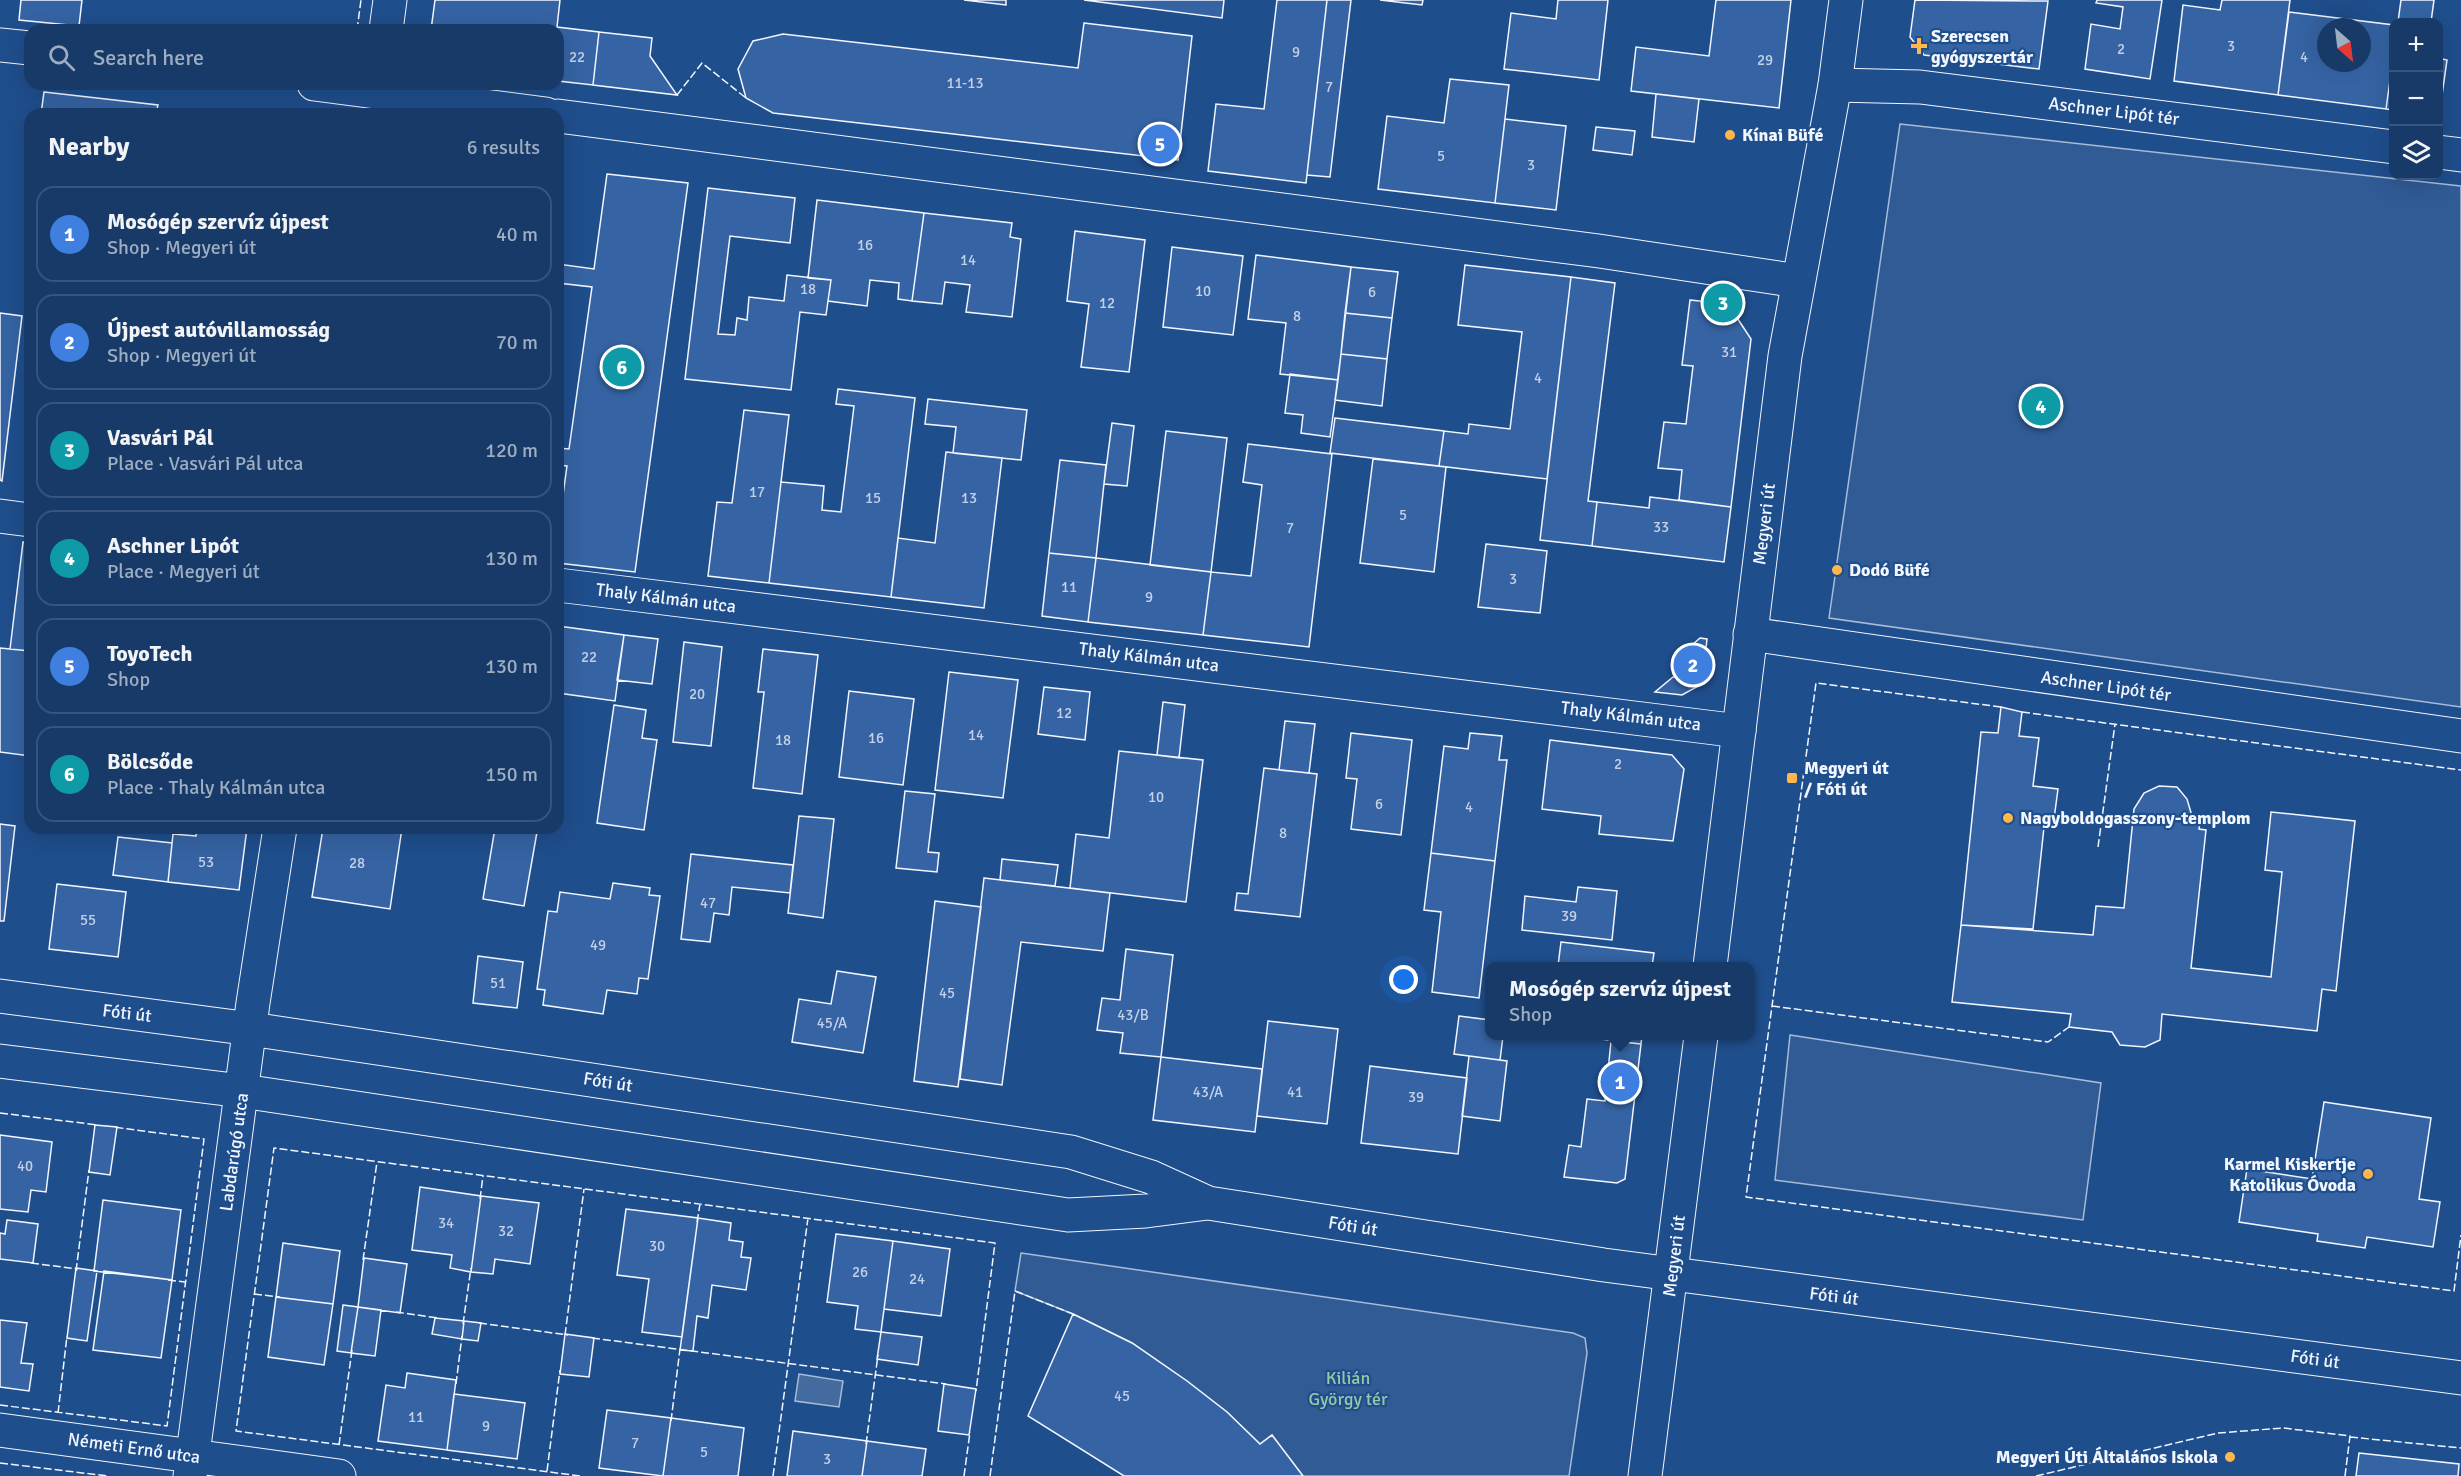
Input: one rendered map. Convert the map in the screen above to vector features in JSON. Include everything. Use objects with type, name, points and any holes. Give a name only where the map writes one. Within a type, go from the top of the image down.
[{"type":"street","points":[[387,24],[390,0]]},
{"type":"street","name":"Megyeri út","points":[[1710,962],[1785,356],[1834,85],[1846,0]]},
{"type":"street","points":[[0,45],[24,47]]},
{"type":"street","name":"Aschner Lipót tér","points":[[1834,85],[1920,87],[2389,146]]},
{"type":"street","points":[[343,90],[377,97],[486,108]]},
{"type":"street","points":[[564,117],[1599,251],[1798,281]]},
{"type":"street","points":[[2443,153],[2461,155]]},
{"type":"street","points":[[0,516],[24,519]]},
{"type":"street","name":"Thaly Kálmán utca","points":[[564,586],[1739,731]]},
{"type":"street","name":"Aschner Lipót tér","points":[[1750,634],[2461,736]]},
{"type":"street","name":"Labdarúgó utca","points":[[191,1466],[279,834]]},
{"type":"street","name":"Fóti út","points":[[0,996],[251,1029],[1071,1152],[1151,1177],[1208,1203],[1672,1275],[2461,1378]]},
{"type":"street","name":"Megyeri út","points":[[1645,1476],[1700,1040]]},
{"type":"street","name":"Fóti út","points":[[0,1061],[242,1091],[1068,1215],[1146,1211],[1208,1203]]},
{"type":"street","name":"Németi Ernő utca","points":[[0,1430],[191,1466],[339,1476]]},
{"type":"shaded area","points":[[1900,124],[2389,178],[2389,180],[2461,186],[2461,707],[1829,618]]},
{"type":"shaded area","points":[[1790,1035],[2101,1083],[2083,1220],[1775,1180]]},
{"type":"shaded area","name":"Kilián György tér","points":[[1021,1253],[1573,1333],[1585,1338],[1587,1353],[1569,1476],[1303,1476],[1272,1435],[1260,1444],[1227,1412],[1132,1343],[1073,1314],[1015,1291]]},
{"type":"shaded area","points":[[799,1374],[843,1381],[839,1407],[795,1401]]},
{"type":"building","points":[[21,0],[82,0],[79,24],[19,20]]},
{"type":"building","points":[[435,0],[560,0],[557,24],[432,24]]},
{"type":"building","points":[[964,0],[1006,0],[1006,5]]},
{"type":"building","points":[[1084,0],[1224,0],[1222,18]]},
{"type":"building","points":[[1277,0],[1327,0],[1306,183],[1208,171],[1216,104],[1264,109]]},
{"type":"building","points":[[1327,0],[1351,0],[1330,177],[1307,175]]},
{"type":"building","points":[[1380,0],[1423,0],[1422,5]]},
{"type":"building","points":[[1558,0],[1608,0],[1599,80],[1504,69],[1511,13],[1556,19]]},
{"type":"building","points":[[1716,0],[1791,0],[1779,108],[1631,91],[1636,47],[1709,56]]},
{"type":"building","points":[[1915,0],[2048,1],[2039,69],[1924,55],[1910,37]]},
{"type":"building","points":[[2097,0],[2162,0],[2150,79],[2085,69],[2091,24],[2120,29],[2123,7],[2096,3]]},
{"type":"building","points":[[2222,0],[2290,0],[2278,95],[2174,81],[2183,5],[2220,10]]},
{"type":"building","points":[[2401,0],[2434,0],[2432,18],[2399,18]]},
{"type":"building","points":[[2289,12],[2337,18],[2317,18],[2317,72],[2371,72],[2371,22],[2389,24],[2389,88],[2386,109],[2278,95]]},
{"type":"building","points":[[1084,23],[1192,36],[1178,160],[773,113],[746,98],[738,69],[753,41],[783,34],[1078,68]]},
{"type":"building","points":[[564,28],[599,32],[593,85],[564,82]]},
{"type":"building","points":[[599,32],[652,38],[650,56],[677,95],[593,85]]},
{"type":"building","points":[[2443,59],[2447,60],[2443,88]]},
{"type":"building","points":[[1450,79],[1509,85],[1495,203],[1378,189],[1387,116],[1444,123]]},
{"type":"building","points":[[2389,88],[2389,109],[2386,109]]},
{"type":"building","points":[[44,92],[158,105],[157,108],[42,108]]},
{"type":"building","points":[[1656,94],[1699,99],[1694,142],[1652,137]]},
{"type":"building","points":[[1505,119],[1566,126],[1556,210],[1495,203]]},
{"type":"building","points":[[1596,127],[1635,131],[1632,155],[1593,150]]},
{"type":"building","points":[[607,174],[688,183],[635,572],[564,564],[564,488],[567,466],[564,466],[564,449],[569,449],[592,287],[564,284],[564,265],[594,269]]},
{"type":"building","points":[[708,188],[795,198],[790,243],[730,236],[718,334],[735,335],[737,318],[747,320],[749,297],[784,301],[787,275],[831,280],[826,315],[800,312],[791,390],[685,379]]},
{"type":"building","points":[[817,200],[924,213],[912,301],[898,299],[899,283],[870,280],[867,306],[828,301],[831,280],[808,278]]},
{"type":"building","points":[[924,213],[1012,223],[1010,237],[1021,239],[1012,317],[966,312],[970,285],[945,282],[942,304],[912,301]]},
{"type":"building","points":[[1075,231],[1145,240],[1129,372],[1081,367],[1089,304],[1067,301]]},
{"type":"building","points":[[1172,247],[1243,256],[1233,335],[1163,327]]},
{"type":"building","points":[[1256,255],[1351,267],[1338,380],[1280,374],[1286,323],[1248,319]]},
{"type":"building","points":[[1465,265],[1571,277],[1547,479],[1439,466],[1444,431],[1468,434],[1469,424],[1510,429],[1522,332],[1458,325]]},
{"type":"building","points":[[1351,267],[1398,272],[1392,318],[1345,313]]},
{"type":"building","points":[[1571,277],[1615,283],[1588,501],[1597,502],[1592,546],[1540,540]]},
{"type":"building","points":[[1690,300],[1728,304],[1751,339],[1731,507],[1679,500],[1682,470],[1658,468],[1664,422],[1686,424],[1693,366],[1682,365]]},
{"type":"building","points":[[0,313],[22,316],[2,481],[0,480]]},
{"type":"building","points":[[1345,313],[1392,318],[1387,359],[1341,354]]},
{"type":"building","points":[[1341,354],[1387,359],[1382,406],[1335,400]]},
{"type":"building","points":[[1290,374],[1338,380],[1330,437],[1301,433],[1303,415],[1285,413]]},
{"type":"building","points":[[838,389],[915,398],[891,597],[769,583],[781,482],[824,486],[822,510],[841,512],[854,406],[836,404]]},
{"type":"building","points":[[928,399],[1027,410],[1021,460],[953,453],[956,427],[925,424]]},
{"type":"building","points":[[744,410],[789,415],[769,583],[708,576],[717,502],[732,503]]},
{"type":"building","points":[[1335,418],[1444,431],[1439,466],[1330,453]]},
{"type":"building","points":[[1112,423],[1134,426],[1127,486],[1104,484]]},
{"type":"building","points":[[1166,431],[1227,438],[1211,572],[1150,565]]},
{"type":"building","points":[[1248,444],[1332,454],[1309,647],[1203,635],[1211,572],[1251,576],[1262,485],[1243,482]]},
{"type":"building","points":[[946,452],[1002,458],[984,608],[891,597],[898,538],[935,543]]},
{"type":"building","points":[[1373,459],[1446,467],[1434,572],[1360,563]]},
{"type":"building","points":[[1060,460],[1106,465],[1096,558],[1049,553]]},
{"type":"building","points":[[1650,497],[1731,507],[1724,562],[1592,546],[1597,502],[1649,508]]},
{"type":"building","points":[[23,542],[24,650],[10,649]]},
{"type":"building","points":[[1486,544],[1547,551],[1540,613],[1478,607]]},
{"type":"building","points":[[1049,553],[1096,558],[1088,622],[1042,616]]},
{"type":"building","points":[[1096,558],[1211,572],[1203,635],[1088,622]]},
{"type":"building","points":[[564,627],[624,635],[615,701],[564,694]]},
{"type":"building","points":[[624,635],[658,639],[652,684],[617,680]]},
{"type":"building","points":[[1700,638],[1707,639],[1702,684],[1682,695],[1655,692],[1673,677],[1681,678],[1684,652]]},
{"type":"building","points":[[684,642],[722,647],[711,746],[673,742]]},
{"type":"building","points":[[0,648],[24,650],[24,755],[0,752]]},
{"type":"building","points":[[763,649],[818,655],[802,794],[753,788],[764,692],[758,692]]},
{"type":"building","points":[[949,672],[1018,680],[1003,798],[935,790]]},
{"type":"building","points":[[1044,687],[1090,692],[1085,740],[1038,734]]},
{"type":"building","points":[[849,691],[914,699],[903,785],[839,777]]},
{"type":"building","points":[[1163,702],[1185,705],[1179,758],[1157,755]]},
{"type":"building","points":[[614,705],[646,710],[642,738],[657,740],[644,830],[597,823]]},
{"type":"building","name":"Nagyboldogasszony-templom","points":[[2001,707],[2022,712],[2019,736],[2039,738],[2033,786],[2058,789],[2054,819],[2045,818],[2033,929],[1961,925],[1981,732],[1998,733]]},
{"type":"building","points":[[1285,721],[1315,724],[1309,773],[1279,770]]},
{"type":"building","points":[[1351,733],[1412,740],[1401,835],[1351,829],[1357,779],[1346,778]]},
{"type":"building","points":[[1470,733],[1502,736],[1499,760],[1507,760],[1495,861],[1431,853],[1444,746],[1468,749]]},
{"type":"building","points":[[1550,740],[1672,755],[1684,769],[1673,841],[1599,834],[1601,816],[1542,809]]},
{"type":"building","points":[[1119,751],[1203,760],[1186,902],[1070,888],[1076,834],[1109,838]]},
{"type":"building","points":[[1264,768],[1317,774],[1300,917],[1235,910],[1237,893],[1248,894]]},
{"type":"building","points":[[2159,786],[2177,787],[2187,799],[2192,816],[2201,817],[2199,829],[2206,830],[2191,968],[2271,977],[2282,872],[2265,870],[2271,812],[2355,821],[2336,991],[2322,989],[2317,1031],[2162,1014],[2160,1040],[2145,1047],[2120,1045],[2112,1032],[2069,1027],[2071,1014],[1952,1002],[1961,925],[2093,935],[2096,906],[2124,908],[2134,809],[2144,793]]},
{"type":"building","points":[[905,791],[935,794],[928,852],[939,853],[937,872],[896,868]]},
{"type":"building","points":[[799,816],[834,819],[823,918],[788,913]]},
{"type":"building","points":[[0,824],[15,826],[4,921],[0,921]]},
{"type":"building","points":[[173,834],[196,836],[196,834],[246,834],[239,890],[168,882]]},
{"type":"building","points":[[322,834],[401,834],[390,909],[312,897]]},
{"type":"building","points":[[494,834],[537,834],[524,906],[483,899]]},
{"type":"building","points":[[118,837],[172,843],[168,882],[113,875]]},
{"type":"building","points":[[1431,853],[1495,861],[1479,998],[1432,992],[1441,912],[1424,910]]},
{"type":"building","points":[[691,854],[793,865],[790,893],[732,887],[729,915],[714,913],[710,942],[681,939]]},
{"type":"building","points":[[1002,859],[1058,865],[1055,886],[1000,880]]},
{"type":"building","points":[[984,878],[1110,893],[1103,951],[1021,942],[1002,1085],[960,1079]]},
{"type":"building","points":[[613,883],[650,888],[649,895],[660,896],[648,979],[639,978],[637,994],[607,990],[603,1014],[543,1005],[545,990],[537,989],[548,911],[557,912],[560,892],[610,899]]},
{"type":"building","points":[[57,884],[126,892],[118,957],[49,949]]},
{"type":"building","points":[[1578,887],[1617,891],[1612,940],[1522,930],[1525,896],[1576,902]]},
{"type":"building","points":[[935,901],[981,907],[958,1087],[914,1081]]},
{"type":"building","points":[[1561,942],[1654,953],[1653,962],[1558,962]]},
{"type":"building","points":[[1126,949],[1173,955],[1161,1057],[1120,1053],[1123,1033],[1097,1030],[1102,998],[1120,1000]]},
{"type":"building","points":[[478,956],[523,962],[517,1008],[473,1003]]},
{"type":"building","points":[[837,971],[876,977],[863,1053],[792,1042],[799,999],[831,1004]]},
{"type":"building","points":[[1459,1016],[1485,1019],[1485,1040],[1502,1040],[1500,1060],[1454,1054]]},
{"type":"building","points":[[1268,1021],[1338,1029],[1327,1124],[1257,1116]]},
{"type":"building","points":[[1609,1040],[1642,1040],[1641,1044]]},
{"type":"building","points":[[1611,1041],[1641,1044],[1625,1179],[1617,1183],[1564,1177],[1569,1145],[1581,1147],[1587,1099],[1605,1101]]},
{"type":"building","points":[[1469,1056],[1507,1061],[1500,1121],[1462,1116]]},
{"type":"building","points":[[1161,1057],[1262,1069],[1255,1132],[1153,1120]]},
{"type":"building","points":[[1370,1066],[1467,1078],[1458,1154],[1361,1143]]},
{"type":"building","name":"Karmel Kiskertje Katolikus Óvoda","points":[[2324,1102],[2431,1118],[2419,1199],[2440,1202],[2433,1247],[2367,1237],[2365,1248],[2317,1241],[2318,1234],[2239,1222],[2247,1169],[2312,1179]]},
{"type":"building","points":[[95,1125],[117,1127],[110,1175],[89,1172]]},
{"type":"building","points":[[0,1135],[52,1142],[46,1192],[31,1190],[28,1212],[0,1209]]},
{"type":"building","points":[[420,1187],[481,1196],[471,1272],[450,1268],[452,1255],[412,1250]]},
{"type":"building","points":[[481,1196],[539,1203],[530,1264],[495,1259],[493,1274],[471,1272]]},
{"type":"building","points":[[103,1200],[181,1210],[172,1280],[94,1271]]},
{"type":"building","points":[[626,1209],[698,1218],[682,1337],[642,1332],[649,1279],[617,1275]]},
{"type":"building","points":[[698,1218],[731,1223],[729,1240],[743,1242],[741,1257],[751,1258],[746,1290],[712,1285],[708,1318],[697,1316],[693,1351],[680,1350]]},
{"type":"building","points":[[7,1220],[38,1224],[33,1263],[0,1259],[0,1233],[5,1234]]},
{"type":"building","points":[[836,1234],[893,1241],[881,1332],[855,1329],[858,1306],[827,1302]]},
{"type":"building","points":[[893,1241],[950,1249],[941,1316],[884,1309]]},
{"type":"building","points":[[283,1243],[340,1251],[333,1304],[276,1297]]},
{"type":"building","points":[[364,1258],[407,1264],[400,1313],[358,1307]]},
{"type":"building","points":[[76,1268],[97,1271],[87,1341],[67,1338]]},
{"type":"building","points":[[104,1271],[172,1280],[161,1358],[93,1350]]},
{"type":"building","points":[[276,1297],[333,1304],[324,1365],[268,1357]]},
{"type":"building","points":[[343,1305],[358,1307],[351,1353],[337,1351]]},
{"type":"building","points":[[358,1307],[381,1310],[375,1356],[351,1353]]},
{"type":"building","points":[[1073,1314],[1132,1343],[1187,1381],[1227,1412],[1260,1444],[1272,1435],[1303,1476],[1124,1476],[1028,1416]]},
{"type":"building","points":[[435,1318],[464,1321],[462,1339],[432,1334]]},
{"type":"building","points":[[0,1320],[27,1323],[21,1363],[33,1364],[29,1391],[0,1387]]},
{"type":"building","points":[[464,1321],[481,1323],[478,1341],[462,1339]]},
{"type":"building","points":[[881,1332],[922,1337],[918,1365],[877,1359]]},
{"type":"building","points":[[565,1334],[594,1338],[589,1377],[560,1374]]},
{"type":"building","points":[[407,1373],[456,1380],[447,1450],[378,1441],[386,1385],[405,1388]]},
{"type":"building","points":[[944,1384],[976,1389],[969,1435],[938,1431]]},
{"type":"building","points":[[454,1394],[525,1403],[517,1459],[447,1450]]},
{"type":"building","points":[[607,1410],[671,1418],[663,1476],[599,1468]]},
{"type":"building","points":[[671,1418],[744,1428],[738,1476],[663,1476]]},
{"type":"building","points":[[793,1431],[867,1441],[862,1476],[787,1476]]},
{"type":"building","points":[[867,1441],[926,1449],[922,1476],[862,1476]]},
{"type":"building","points":[[2359,1453],[2459,1464],[2458,1476],[2356,1476]]},
{"type":"fence","points":[[358,24],[361,0]]},
{"type":"fence","points":[[677,95],[702,63],[746,98]]},
{"type":"fence","points":[[2001,707],[1816,683],[1746,1197],[2454,1291],[2461,1235]]},
{"type":"fence","points":[[2022,712],[2461,770]]},
{"type":"fence","points":[[2098,847],[2115,724]]},
{"type":"fence","points":[[1772,1006],[2048,1042],[2069,1027]]},
{"type":"fence","points":[[0,1113],[98,1125]]},
{"type":"fence","points":[[0,1405],[167,1426],[204,1139],[113,1127]]},
{"type":"fence","points":[[580,1476],[236,1431],[274,1148],[995,1243],[976,1391]]},
{"type":"fence","points":[[363,1260],[377,1162]]},
{"type":"fence","points":[[76,1271],[89,1170]]},
{"type":"fence","points":[[480,1199],[483,1176]]},
{"type":"fence","points":[[565,1335],[584,1189]]},
{"type":"fence","points":[[697,1222],[700,1204]]},
{"type":"fence","points":[[773,1476],[808,1218]]},
{"type":"fence","points":[[31,1263],[78,1269]]},
{"type":"fence","points":[[463,1324],[471,1268]]},
{"type":"fence","points":[[168,1280],[185,1282]]},
{"type":"fence","points":[[990,1476],[1015,1291],[1073,1314]]},
{"type":"fence","points":[[254,1294],[280,1297]]},
{"type":"fence","points":[[396,1312],[438,1318]]},
{"type":"fence","points":[[479,1323],[568,1335]]},
{"type":"fence","points":[[58,1413],[67,1336]]},
{"type":"fence","points":[[456,1384],[462,1336]]},
{"type":"fence","points":[[592,1338],[946,1384]]},
{"type":"fence","points":[[671,1421],[680,1349]]},
{"type":"fence","points":[[339,1445],[352,1350]]},
{"type":"fence","points":[[866,1444],[878,1355]]},
{"type":"fence","points":[[547,1471],[560,1370]]},
{"type":"fence","points":[[2036,1476],[2218,1433],[2283,1428],[2350,1436],[2345,1476]]},
{"type":"fence","points":[[964,1476],[970,1432]]},
{"type":"fence","points":[[2350,1437],[2461,1448]]},
{"type":"fence","points":[[0,1463],[108,1476]]},
{"type":"place","name":"Szerecsen gyógyszertár","points":[[1919,46]]},
{"type":"place","name":"Kínai Büfé","points":[[1730,135]]},
{"type":"place","name":"ToyoTech","points":[[1160,144]]},
{"type":"place","name":"Vasvári Pál","points":[[1723,303]]},
{"type":"place","name":"Bölcsőde","points":[[622,367]]},
{"type":"place","name":"Aschner Lipót","points":[[2041,406]]},
{"type":"place","name":"Dodó Büfé","points":[[1837,570]]},
{"type":"place","name":"Újpest autóvillamosság","points":[[1693,665]]},
{"type":"place","name":"Megyeri út / Fóti út","points":[[1792,778]]},
{"type":"place","name":"Nagyboldogasszony-templom","points":[[2008,818]]},
{"type":"place","name":"Mosógép szervíz újpest","points":[[1620,1082]]},
{"type":"place","name":"Karmel Kiskertje Katolikus Óvoda","points":[[2368,1174]]},
{"type":"place","name":"Megyeri Úti Általános Iskola","points":[[2230,1457]]}]
